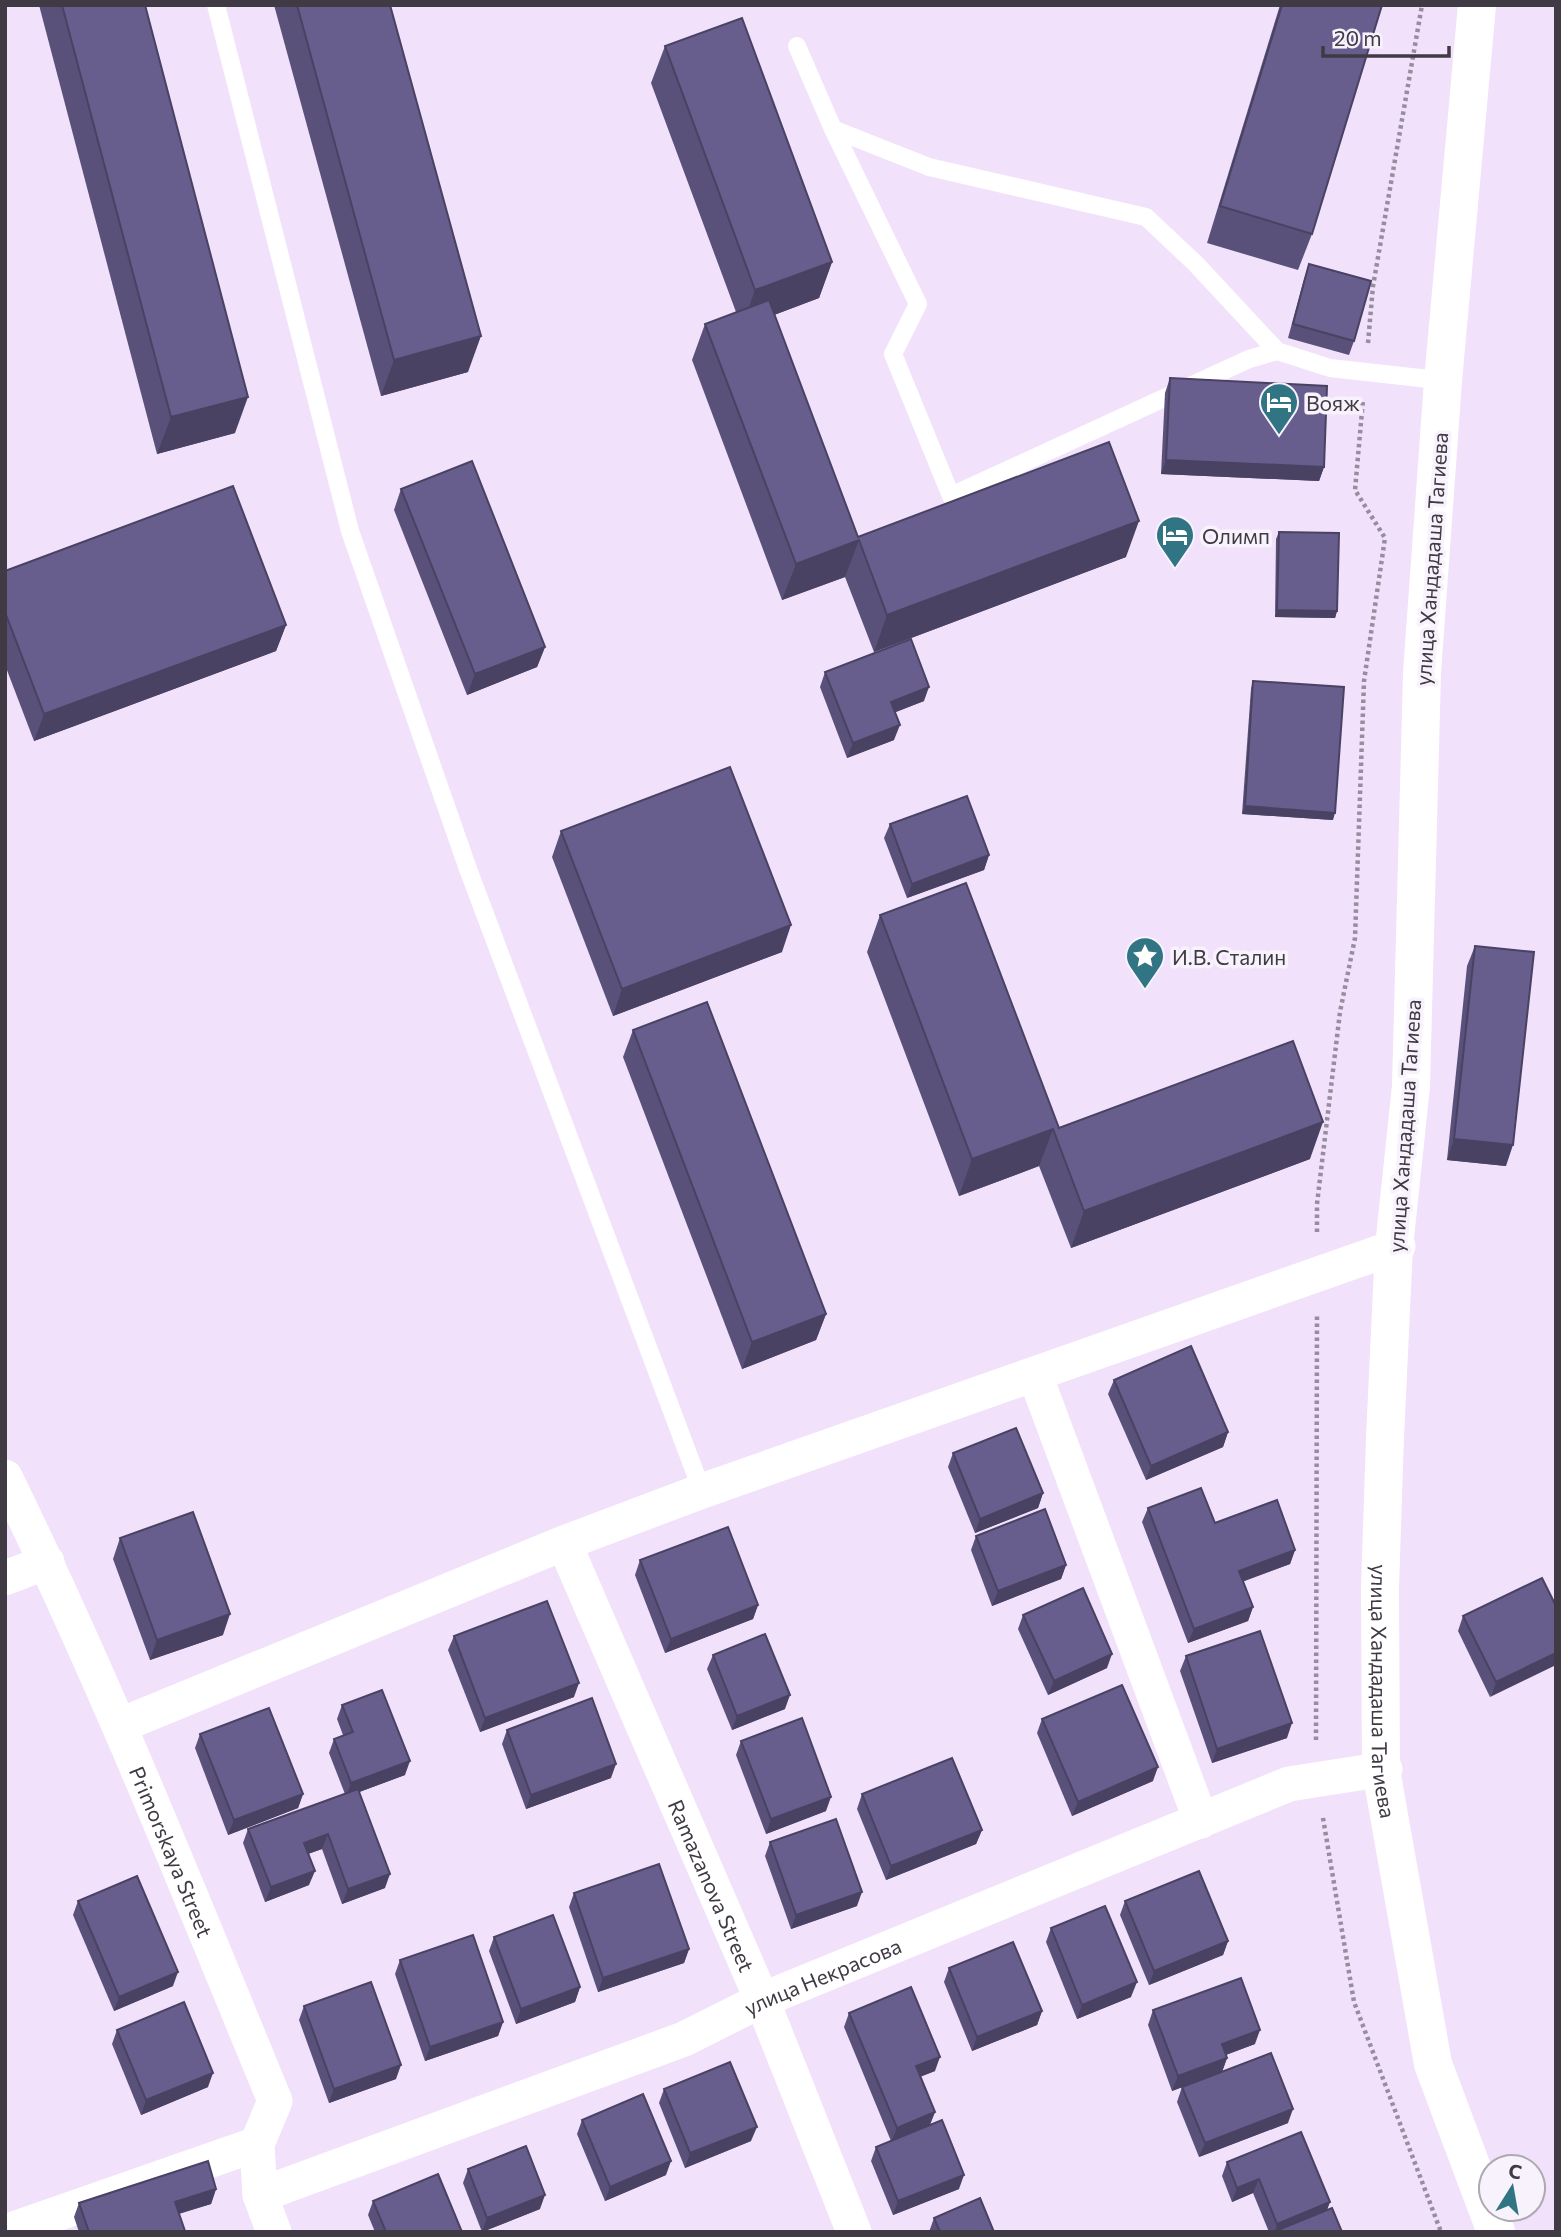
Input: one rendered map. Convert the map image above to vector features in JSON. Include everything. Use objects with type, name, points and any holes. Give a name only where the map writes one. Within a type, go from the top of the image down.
[{"type":"street","name":"улица Хандадаша Тагиева","points":[[1477,5],[1446,381],[1424,711],[1416,1088],[1396,1246],[1386,1521],[1383,1770],[1433,2064],[1499,2232]]},
{"type":"street","name":"улица Хандадаша Тагиева","points":[[1446,381],[1483,5]]},
{"type":"street","points":[[121,1725],[564,1543],[702,1491],[1396,1246]]},
{"type":"street","points":[[1035,1375],[1201,1821]]},
{"type":"street","name":"Primorskaya Street","points":[[5,1477],[121,1725],[275,2102],[257,2144],[260,2195],[274,2232]]},
{"type":"street","name":"Ramazanova Street","points":[[564,1543],[762,2000],[854,2232]]},
{"type":"street","points":[[5,1578],[47,1562]]},
{"type":"street","name":"улица Хандадаша Тагиева","points":[[1383,1770],[1437,2064],[1477,2168]]},
{"type":"street","name":"улица Некрасова","points":[[260,2195],[684,2039],[762,2000],[1289,1784],[1383,1770]]},
{"type":"street","points":[[5,2231],[257,2144]]},
{"type":"lane","points":[[216,5],[350,531],[468,869],[702,1491]]},
{"type":"lane","points":[[797,46],[833,129],[918,304],[893,354],[951,496],[1249,359],[1277,351]]},
{"type":"lane","points":[[833,129],[929,167],[1146,216],[1196,264],[1277,351],[1330,368],[1446,381]]},
{"type":"path","points":[[1317,1245],[1317,1204],[1340,1012],[1355,938],[1364,681],[1385,538],[1355,490],[1373,286],[1422,5]]},
{"type":"path","points":[[1317,1300],[1316,1780],[1354,2002],[1441,2232]]},
{"type":"building","points":[[62,5],[145,5],[248,397],[171,417]]},
{"type":"building","points":[[297,5],[390,5],[481,336],[394,360]]},
{"type":"building","points":[[1282,5],[1382,5],[1312,234],[1220,206]]},
{"type":"building","points":[[742,18],[832,262],[755,290],[665,46]]},
{"type":"building","points":[[1309,264],[1371,281],[1354,341],[1293,324]]},
{"type":"building","points":[[769,300],[858,537],[1109,442],[1139,521],[887,615],[859,540],[796,564],[705,324]]},
{"type":"building","points":[[1170,378],[1327,386],[1324,467],[1166,460]]},
{"type":"building","points":[[472,461],[545,647],[475,674],[401,489]]},
{"type":"building","points":[[233,486],[286,625],[44,714],[5,612],[5,571]]},
{"type":"building","points":[[1279,532],[1339,533],[1337,611],[1277,610]]},
{"type":"building","points":[[911,639],[929,687],[891,702],[900,725],[853,743],[825,672]]},
{"type":"building","points":[[1253,681],[1344,687],[1335,813],[1245,806]]},
{"type":"building","points":[[730,767],[791,925],[622,989],[561,831]]},
{"type":"building","points":[[967,796],[989,855],[912,884],[890,824]]},
{"type":"building","points":[[966,883],[1059,1128],[1293,1041],[1323,1122],[1084,1211],[1053,1129],[972,1159],[880,915]]},
{"type":"building","points":[[1475,946],[1534,952],[1513,1145],[1454,1139]]},
{"type":"building","points":[[707,1002],[826,1314],[752,1342],[633,1030]]},
{"type":"building","points":[[1191,1346],[1228,1432],[1151,1466],[1114,1380]]},
{"type":"building","points":[[1016,1428],[1043,1493],[980,1519],[953,1453]]},
{"type":"building","points":[[1201,1488],[1215,1523],[1277,1500],[1295,1550],[1239,1571],[1253,1607],[1194,1629],[1148,1508]]},
{"type":"building","points":[[1045,1509],[1066,1565],[998,1591],[976,1536]]},
{"type":"building","points":[[193,1512],[230,1614],[157,1640],[120,1538]]},
{"type":"building","points":[[728,1527],[758,1605],[671,1639],[640,1560]]},
{"type":"building","points":[[1542,1578],[1556,1606],[1556,1653],[1496,1682],[1463,1616]]},
{"type":"building","points":[[1083,1588],[1112,1654],[1054,1681],[1023,1615]]},
{"type":"building","points":[[547,1601],[579,1683],[485,1718],[454,1636]]},
{"type":"building","points":[[1260,1631],[1292,1723],[1217,1749],[1186,1656]]},
{"type":"building","points":[[765,1634],[790,1695],[737,1716],[713,1655]]},
{"type":"building","points":[[1122,1685],[1158,1767],[1078,1802],[1042,1719]]},
{"type":"building","points":[[382,1690],[410,1761],[351,1783],[334,1739],[353,1732],[342,1705]]},
{"type":"building","points":[[592,1698],[616,1764],[531,1795],[507,1730]]},
{"type":"building","points":[[269,1708],[303,1794],[234,1820],[200,1734]]},
{"type":"building","points":[[802,1718],[831,1797],[771,1819],[741,1741]]},
{"type":"building","points":[[952,1758],[982,1830],[891,1866],[862,1794]]},
{"type":"building","points":[[358,1789],[390,1874],[348,1889],[328,1834],[304,1843],[315,1871],[271,1887],[248,1829]]},
{"type":"building","points":[[836,1819],[862,1892],[796,1915],[770,1842]]},
{"type":"building","points":[[659,1864],[689,1949],[603,1978],[574,1893]]},
{"type":"building","points":[[1199,1871],[1228,1941],[1154,1971],[1125,1901]]},
{"type":"building","points":[[137,1876],[178,1972],[119,1997],[78,1901]]},
{"type":"building","points":[[1105,1906],[1137,1982],[1082,2005],[1051,1928]]},
{"type":"building","points":[[553,1915],[580,1987],[521,2009],[494,1937]]},
{"type":"building","points":[[473,1935],[503,2022],[430,2047],[400,1960]]},
{"type":"building","points":[[1013,1942],[1042,2011],[977,2037],[949,1968]]},
{"type":"building","points":[[1241,1978],[1260,2030],[1222,2044],[1227,2058],[1178,2076],[1153,2010]]},
{"type":"building","points":[[371,1982],[401,2065],[334,2089],[304,2006]]},
{"type":"building","points":[[911,1987],[940,2057],[916,2066],[935,2112],[897,2128],[849,2013]]},
{"type":"building","points":[[184,2002],[213,2073],[146,2100],[117,2030]]},
{"type":"building","points":[[1271,2053],[1293,2109],[1205,2143],[1182,2087]]},
{"type":"building","points":[[730,2062],[757,2127],[690,2153],[664,2089]]},
{"type":"building","points":[[643,2094],[671,2161],[610,2187],[582,2120]]},
{"type":"building","points":[[942,2120],[964,2175],[898,2201],[876,2147]]},
{"type":"building","points":[[1301,2132],[1330,2202],[1277,2224],[1259,2179],[1237,2188],[1227,2162]]},
{"type":"building","points":[[526,2146],[545,2195],[487,2218],[468,2169]]},
{"type":"building","points":[[208,2161],[216,2189],[175,2202],[185,2231],[89,2232],[79,2203]]},
{"type":"building","points":[[438,2174],[462,2232],[386,2232],[373,2201]]},
{"type":"building","points":[[980,2198],[994,2232],[940,2232],[934,2218]]},
{"type":"building","points":[[1332,2208],[1342,2232],[1273,2232]]},
{"type":"place","name":"Вояж","points":[[1279,436]]},
{"type":"place","name":"Олимп","points":[[1175,569]]},
{"type":"place","name":"И.В. Сталин","points":[[1145,990]]}]
